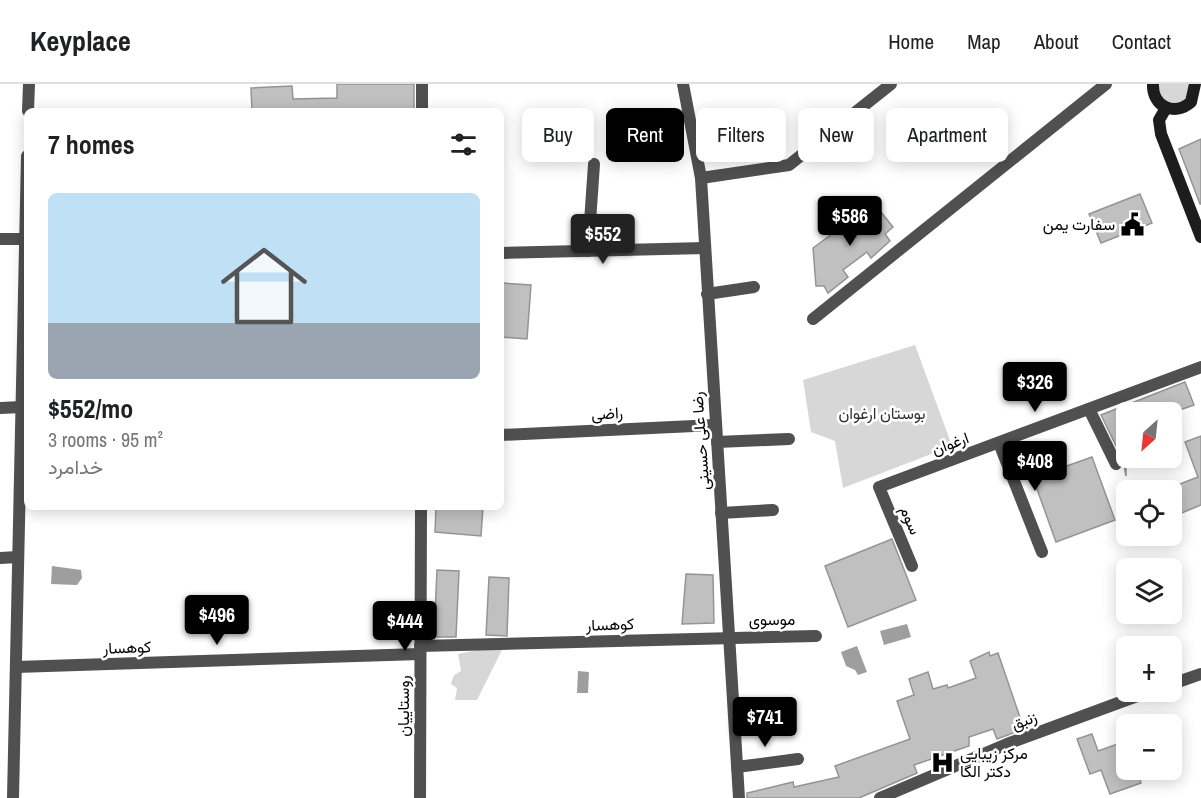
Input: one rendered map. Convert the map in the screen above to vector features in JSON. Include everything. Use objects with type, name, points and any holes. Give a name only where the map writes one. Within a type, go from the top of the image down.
[{"type":"main road","points":[[1151,86],[1155,98],[1166,108],[1179,110],[1186,107],[1197,87]]},
{"type":"main road","points":[[1166,108],[1159,120],[1161,134],[1201,237]]},
{"type":"street","points":[[28,108],[29,84]]},
{"type":"street","points":[[422,84],[422,108]]},
{"type":"street","name":"رضا علی حسینی","points":[[683,84],[701,178],[738,798]]},
{"type":"street","points":[[701,178],[789,165],[891,84]]},
{"type":"street","points":[[813,319],[1106,84]]},
{"type":"street","points":[[588,251],[594,165]]},
{"type":"street","points":[[0,239],[24,239]]},
{"type":"street","points":[[504,253],[705,248]]},
{"type":"street","points":[[707,294],[754,287]]},
{"type":"street","points":[[13,798],[18,557],[24,458],[21,407],[24,322]]},
{"type":"street","name":"ارغوان","points":[[879,486],[1201,368]]},
{"type":"street","points":[[0,408],[21,407]]},
{"type":"street","points":[[1089,409],[1116,464]]},
{"type":"street","name":"راضی","points":[[504,435],[715,425]]},
{"type":"street","points":[[717,442],[789,439]]},
{"type":"street","points":[[999,443],[1042,552]]},
{"type":"street","name":"سوم","points":[[879,486],[912,566]]},
{"type":"street","name":"روستاییان","points":[[420,798],[421,510]]},
{"type":"street","points":[[721,513],[772,510]]},
{"type":"street","points":[[0,558],[18,557]]},
{"type":"street","name":"کوهسار","points":[[16,667],[729,636]]},
{"type":"street","name":"موسوی","points":[[729,636],[816,636]]},
{"type":"street","points":[[1182,681],[1201,674]]},
{"type":"street","name":"زنبق","points":[[880,798],[1007,744],[1122,702]]},
{"type":"street","points":[[736,767],[798,759]]},
{"type":"green space","points":[[1157,84],[1191,84],[1191,94],[1179,105],[1162,102]]},
{"type":"green space","name":"بوستان ارغوان","points":[[915,345],[952,446],[843,488],[835,441],[811,432],[803,380]]},
{"type":"green space","points":[[505,644],[477,700],[455,700],[457,688],[451,684],[454,675],[461,671],[458,654]]},
{"type":"shaded area","points":[[52,566],[81,570],[82,578],[77,585],[51,584]]},
{"type":"shaded area","points":[[907,624],[911,637],[884,645],[880,631]]},
{"type":"shaded area","points":[[857,646],[867,672],[858,675],[855,670],[846,666],[841,652]]},
{"type":"shaded area","points":[[578,671],[589,672],[588,693],[577,693]]},
{"type":"building","points":[[337,84],[414,84],[414,108],[252,108],[251,88],[292,86],[293,99],[337,98]]},
{"type":"building","points":[[1201,139],[1201,204],[1200,204],[1179,149]]},
{"type":"building","points":[[1140,194],[1152,223],[1101,243],[1089,214]]},
{"type":"building","points":[[876,206],[893,227],[885,234],[890,241],[871,258],[867,252],[843,270],[848,277],[828,293],[824,286],[816,286],[813,248],[867,208]]},
{"type":"building","points":[[504,283],[531,285],[527,339],[504,337]]},
{"type":"building","points":[[1185,382],[1194,405],[1182,409],[1182,402],[1134,402]]},
{"type":"building","points":[[1116,409],[1116,446],[1101,415]]},
{"type":"building","points":[[1201,436],[1201,505],[1182,513],[1182,483],[1198,477],[1185,442]]},
{"type":"building","points":[[1092,457],[1115,520],[1056,542],[1033,478]]},
{"type":"building","points":[[436,510],[483,510],[481,536],[435,532]]},
{"type":"building","points":[[892,539],[916,600],[848,627],[825,566]]},
{"type":"building","points":[[437,570],[459,571],[456,637],[434,637]]},
{"type":"building","points":[[686,574],[713,575],[714,623],[682,624]]},
{"type":"building","points":[[489,577],[509,578],[507,636],[486,635]]},
{"type":"building","points":[[989,652],[990,656],[998,653],[1024,729],[997,739],[993,729],[969,737],[969,746],[914,765],[917,773],[859,798],[747,798],[747,793],[793,782],[794,787],[839,777],[835,766],[910,739],[897,701],[914,695],[909,679],[928,672],[933,689],[947,685],[948,688],[976,678],[970,661]]},
{"type":"building","points":[[1092,734],[1098,751],[1116,745],[1116,780],[1140,780],[1141,783],[1110,794],[1101,770],[1090,774],[1077,739]]},
{"type":"place","name":"سفارت یمن","points":[[1133,224]]},
{"type":"place","name":"مرکز زیبایی دکتر الگا","points":[[942,762]]}]
